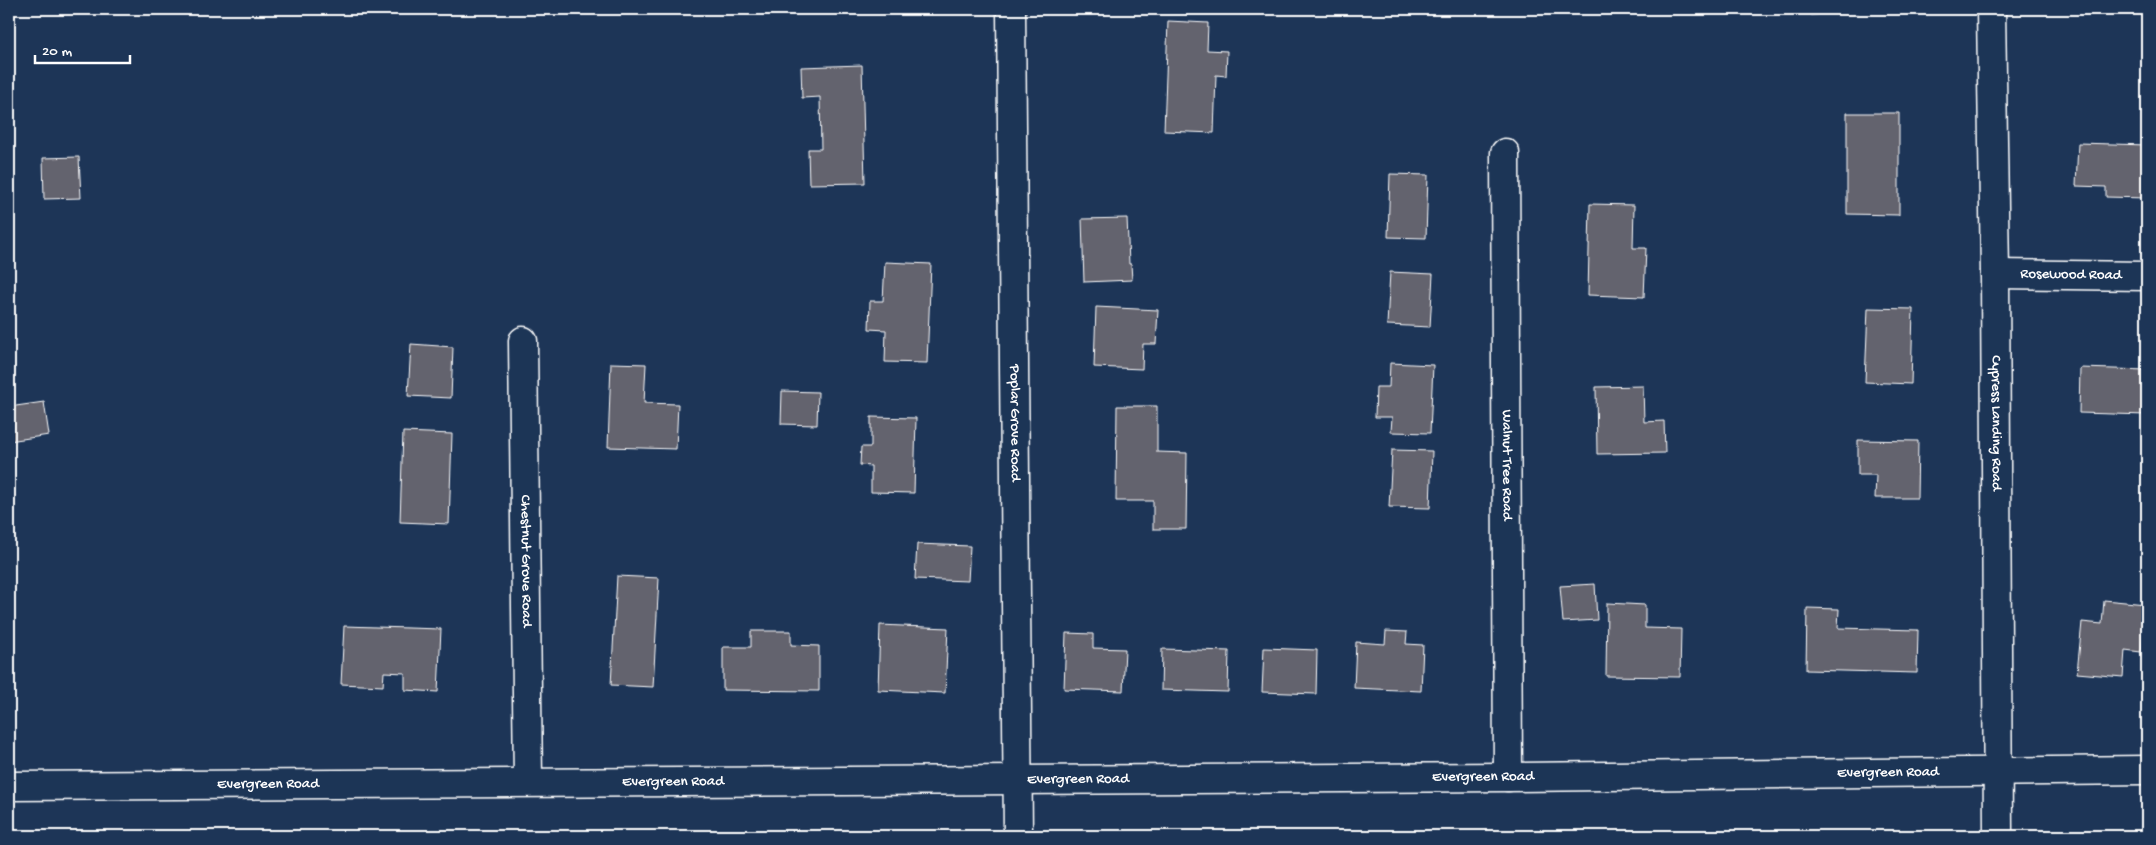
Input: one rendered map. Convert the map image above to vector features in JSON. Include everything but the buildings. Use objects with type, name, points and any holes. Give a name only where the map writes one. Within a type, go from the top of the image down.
[{"type":"street","name":"Poplar Grove Road","points":[[1011,9],[1018,836]]},
{"type":"street","name":"Cypress Landing Road","points":[[1991,9],[1995,274],[1998,836]]},
{"type":"street","name":"Walnut Tree Road","points":[[1504,153],[1508,777]]},
{"type":"street","name":"Rosewood Road","points":[[1995,274],[2147,276]]},
{"type":"street","name":"Chestnut Grove Road","points":[[523,341],[528,782]]},
{"type":"street","name":"Evergreen Road","points":[[9,786],[1508,777],[2147,770]]}]
